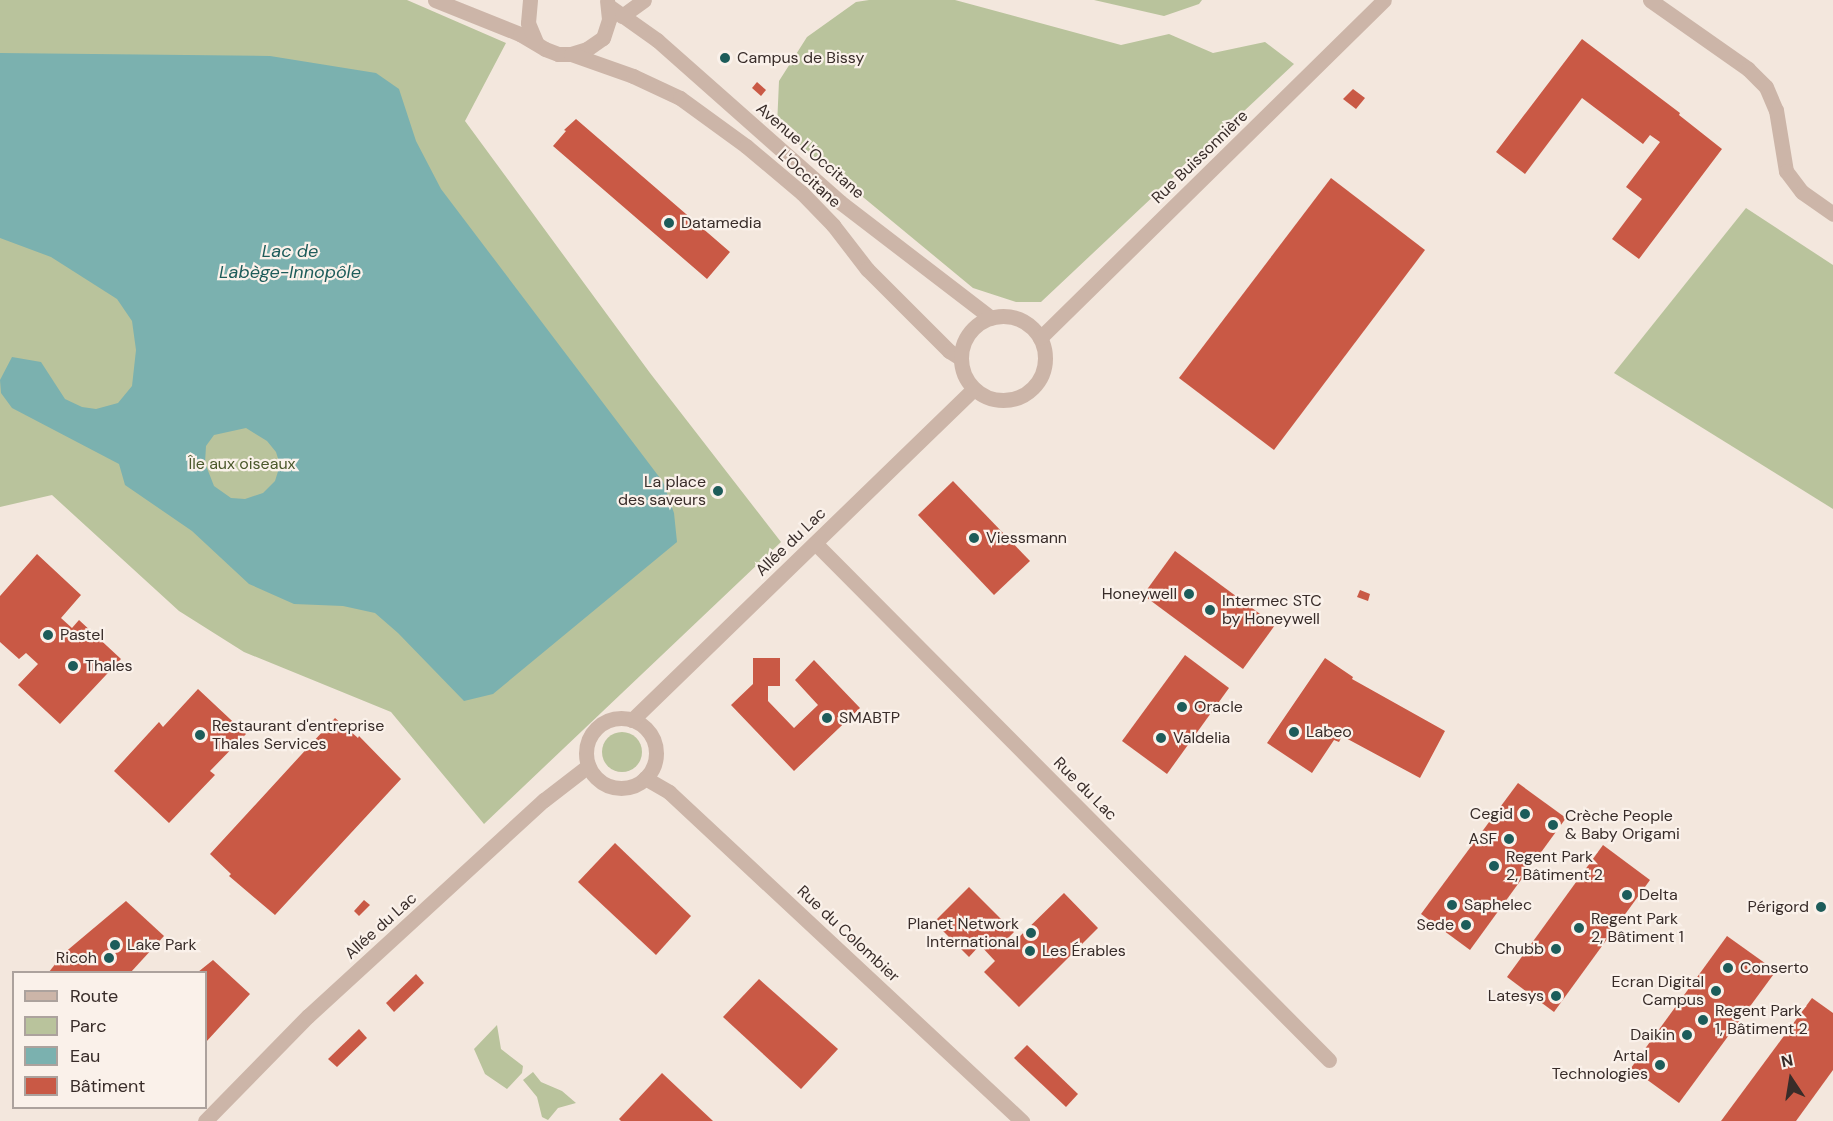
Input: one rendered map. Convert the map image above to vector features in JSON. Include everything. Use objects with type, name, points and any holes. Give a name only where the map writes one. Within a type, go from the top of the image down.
[{"type":"street","points":[[435,0],[536,42],[558,54],[572,54],[587,50],[603,38],[609,19],[607,3]]},
{"type":"street","points":[[530,0],[528,23],[536,42]]},
{"type":"street","points":[[622,16],[644,0]]},
{"type":"street","name":"Rue Buissonnière","points":[[1040,338],[1384,0]]},
{"type":"street","points":[[1650,0],[1748,69],[1766,87],[1776,110],[1786,171],[1802,192],[1833,214]]},
{"type":"street","name":"Avenue L'Occitane","points":[[607,3],[657,40],[840,202],[991,318]]},
{"type":"street","name":"L'Occitane","points":[[572,54],[633,76],[680,98],[746,146],[802,193],[833,225],[867,269],[950,351],[960,358]]},
{"type":"street","points":[[1005,316],[1019,320],[1031,327],[1040,338],[1045,361],[1042,373],[1027,393],[1014,399],[999,400],[986,397],[974,389],[962,369],[960,358],[963,344],[970,331],[991,318],[1005,316]]},
{"type":"street","name":"Allée du Lac","points":[[632,720],[974,389]]},
{"type":"street","name":"Rue du Lac","points":[[815,543],[1329,1060]]},
{"type":"street","points":[[610,720],[632,720],[643,726],[655,746],[655,758],[645,778],[624,788],[613,787],[594,775],[585,754],[592,733],[610,720]]},
{"type":"street","name":"Allée du Lac","points":[[205,1121],[308,1016],[544,800],[588,765]]},
{"type":"street","name":"Rue du Colombier","points":[[645,778],[669,792],[1022,1121]]},
{"type":"green space","name":"Lac de Labège-Innopôle","points":[[0,0],[407,0],[506,43],[465,121],[650,373],[781,542],[484,824],[391,712],[244,652],[179,611],[52,495],[0,507]]},
{"type":"green space","points":[[955,0],[1121,45],[1169,34],[1213,53],[1265,42],[1294,64],[1041,302],[1016,302],[973,288],[777,126],[779,81],[807,37],[856,2]]},
{"type":"green space","points":[[1094,0],[1202,0],[1199,4],[1164,16]]},
{"type":"green space","points":[[1746,208],[1833,265],[1833,509],[1614,373]]},
{"type":"green space","points":[[622,732],[636,738],[642,752],[636,766],[622,772],[608,766],[602,752],[608,738]]},
{"type":"green space","points":[[497,1025],[501,1049],[523,1066],[522,1073],[507,1089],[485,1074],[474,1049]]},
{"type":"green space","points":[[533,1072],[541,1082],[562,1091],[576,1103],[558,1108],[548,1120],[542,1117],[537,1097],[523,1080]]},
{"type":"water","name":"Lac de Labège-Innopôle","points":[[0,53],[270,56],[376,73],[399,89],[416,141],[441,189],[663,482],[674,513],[677,542],[493,694],[464,701],[398,633],[375,613],[343,606],[294,604],[249,584],[192,531],[125,485],[119,464],[12,408],[1,393],[0,380],[12,357],[41,362],[65,399],[82,407],[96,409],[118,403],[132,386],[136,350],[132,321],[117,299],[51,257],[0,238]],"holes":[[[246,428],[267,441],[276,452],[280,465],[275,481],[263,493],[245,499],[231,498],[214,486],[205,463],[206,446],[214,435]]]},
{"type":"building","points":[[1582,39],[1680,113],[1679,115],[1722,149],[1639,259],[1612,239],[1642,199],[1626,187],[1660,142],[1650,135],[1643,144],[1582,98],[1525,174],[1496,152]]},
{"type":"building","points":[[757,82],[766,90],[761,96],[752,88]]},
{"type":"building","points":[[1353,89],[1365,98],[1356,109],[1343,99]]},
{"type":"building","name":"Datamedia","points":[[576,119],[730,252],[707,279],[553,146],[566,131],[564,130]]},
{"type":"building","points":[[1331,178],[1425,250],[1274,450],[1179,378]]},
{"type":"building","name":"Viessmann","points":[[953,481],[1030,561],[994,595],[918,515]]},
{"type":"building","name":"Intermec STC by Honeywell","points":[[1175,551],[1275,625],[1243,669],[1143,595]]},
{"type":"building","name":"Pastel","points":[[37,554],[81,595],[61,618],[72,628],[79,620],[121,659],[60,724],[18,685],[38,664],[26,653],[19,659],[0,642],[0,596]]},
{"type":"building","points":[[1360,590],[1370,594],[1368,601],[1357,597]]},
{"type":"building","points":[[1185,655],[1229,688],[1167,774],[1122,741]]},
{"type":"building","name":"SMABTP","points":[[753,658],[780,658],[780,686],[768,686],[768,701],[794,728],[818,705],[795,680],[814,660],[860,708],[794,771],[731,705],[753,684]]},
{"type":"building","points":[[1325,658],[1353,677],[1352,679],[1445,731],[1420,778],[1342,736],[1339,742],[1334,740],[1312,773],[1267,743]]},
{"type":"building","points":[[198,689],[246,734],[210,771],[215,775],[169,823],[114,771],[159,722],[163,727]]},
{"type":"building","points":[[335,718],[358,738],[359,736],[401,779],[275,915],[229,876],[231,874],[210,854]]},
{"type":"building","name":"Regent Park 2, Bâtiment 2","points":[[1518,783],[1566,818],[1470,950],[1421,914]]},
{"type":"building","points":[[615,843],[691,916],[656,955],[578,882]]},
{"type":"building","name":"Regent Park 2, Bâtiment 1","points":[[1603,845],[1650,880],[1554,1012],[1507,977]]},
{"type":"building","name":"Les Érables","points":[[969,887],[1004,922],[999,927],[1004,932],[1009,927],[1014,932],[1009,937],[1014,942],[1064,893],[1098,928],[1019,1007],[984,972],[995,961],[980,945],[969,957],[934,922]]},
{"type":"building","points":[[364,900],[370,905],[359,916],[354,911]]},
{"type":"building","name":"Lake Park","points":[[126,901],[164,936],[132,971],[50,971],[63,954]]},
{"type":"building","points":[[853,934],[862,942],[858,947],[848,939]]},
{"type":"building","name":"Regent Park 1, Bâtiment 2","points":[[1727,936],[1776,971],[1679,1103],[1631,1068]]},
{"type":"building","name":"Lake Park","points":[[213,960],[250,994],[207,1041],[207,971],[199,971]]},
{"type":"building","points":[[416,974],[424,983],[394,1012],[386,1003]]},
{"type":"building","points":[[759,979],[838,1049],[801,1089],[723,1017]]},
{"type":"building","points":[[1812,998],[1833,1013],[1833,1070],[1796,1121],[1721,1121]]},
{"type":"building","points":[[359,1029],[367,1038],[337,1067],[328,1059]]},
{"type":"building","points":[[1027,1045],[1078,1094],[1066,1107],[1014,1058]]},
{"type":"building","points":[[662,1073],[713,1121],[621,1121],[619,1119]]},
{"type":"place","name":"Campus de Bissy","points":[[725,58]]},
{"type":"place","name":"Datamedia","points":[[669,223]]},
{"type":"place","name":"La place des saveurs","points":[[718,491]]},
{"type":"place","name":"Viessmann","points":[[974,538]]},
{"type":"place","name":"Honeywell","points":[[1189,594]]},
{"type":"place","name":"Intermec STC by Honeywell","points":[[1210,610]]},
{"type":"place","name":"Pastel","points":[[48,635]]},
{"type":"place","name":"Thales","points":[[73,666]]},
{"type":"place","name":"Oracle","points":[[1182,707]]},
{"type":"place","name":"SMABTP","points":[[827,718]]},
{"type":"place","name":"Labeo","points":[[1294,732]]},
{"type":"place","name":"Restaurant d'entreprise Thales Services","points":[[200,735]]},
{"type":"place","name":"Valdelia","points":[[1161,738]]},
{"type":"place","name":"Cegid","points":[[1525,814]]},
{"type":"place","name":"Crèche People & Baby Origami","points":[[1553,825]]},
{"type":"place","name":"ASF","points":[[1509,839]]},
{"type":"place","name":"Regent Park 2, Bâtiment 2","points":[[1494,866]]},
{"type":"place","name":"Delta","points":[[1627,895]]},
{"type":"place","name":"Saphelec","points":[[1452,905]]},
{"type":"place","name":"Périgord","points":[[1821,907]]},
{"type":"place","name":"Sede","points":[[1466,925]]},
{"type":"place","name":"Regent Park 2, Bâtiment 1","points":[[1579,928]]},
{"type":"place","name":"Planet Network International","points":[[1031,933]]},
{"type":"place","name":"Lake Park","points":[[115,945]]},
{"type":"place","name":"Chubb","points":[[1556,949]]},
{"type":"place","name":"Les Érables","points":[[1030,951]]},
{"type":"place","name":"Ricoh","points":[[109,958]]},
{"type":"place","name":"Conserto","points":[[1728,968]]},
{"type":"place","name":"Ecran Digital Campus","points":[[1716,991]]},
{"type":"place","name":"Latesys","points":[[1556,996]]},
{"type":"place","name":"Regent Park 1, Bâtiment 2","points":[[1703,1020]]},
{"type":"place","name":"Daikin","points":[[1687,1035]]},
{"type":"place","name":"Artal Technologies","points":[[1660,1065]]},
{"type":"park label","name":"Île aux oiseaux","points":[[242,464]]}]
